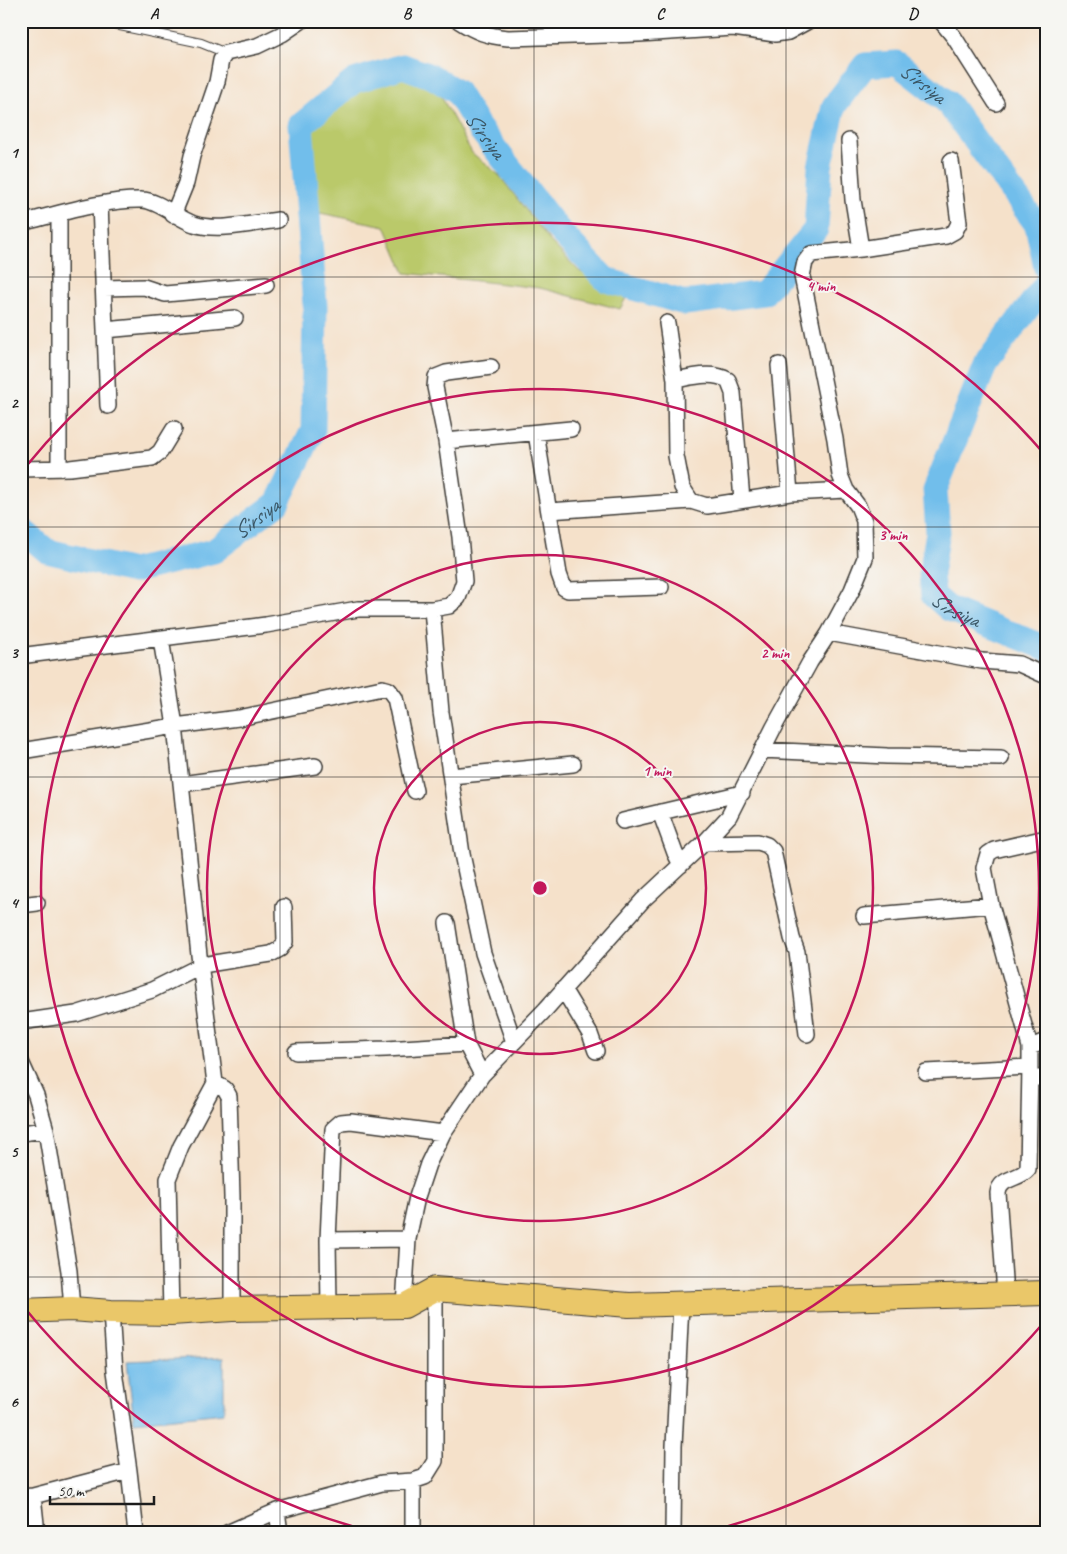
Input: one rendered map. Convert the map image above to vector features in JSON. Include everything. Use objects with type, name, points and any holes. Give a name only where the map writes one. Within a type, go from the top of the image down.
[{"type":"main road","points":[[21,1311],[72,1309],[171,1313],[232,1309],[404,1306],[435,1289],[630,1305],[1046,1293]]},
{"type":"street","points":[[173,215],[186,183],[192,156],[217,82],[221,60],[226,53],[257,46],[282,34],[302,21]]},
{"type":"street","points":[[458,21],[474,31],[488,36],[508,38],[639,28],[733,28],[775,34],[788,32],[808,21]]},
{"type":"street","points":[[941,21],[954,37],[996,104]]},
{"type":"street","points":[[849,141],[852,200],[861,249]]},
{"type":"street","points":[[404,1306],[408,1239],[417,1197],[428,1164],[443,1133],[482,1075],[563,990],[643,900],[704,843],[729,816],[762,750],[852,590],[865,558],[864,521],[858,506],[846,490],[840,475],[835,439],[802,276],[805,262],[811,254],[861,249],[946,236],[955,231],[959,223],[951,161]]},
{"type":"street","points":[[21,223],[100,204],[144,200],[197,225],[217,227],[278,220]]},
{"type":"street","points":[[100,204],[108,406]]},
{"type":"street","points":[[59,214],[59,468]]},
{"type":"street","points":[[104,288],[144,286],[165,294],[266,285]]},
{"type":"street","points":[[105,330],[235,318]]},
{"type":"street","points":[[667,323],[675,380],[676,456],[682,487],[691,501]]},
{"type":"street","points":[[780,365],[790,493]]},
{"type":"street","points":[[27,655],[266,625],[358,609],[432,609],[449,606],[458,598],[464,581],[460,537],[446,441],[435,387],[436,377],[446,373],[491,367]]},
{"type":"street","points":[[675,380],[712,375],[721,376],[728,380],[733,393],[742,500]]},
{"type":"street","points":[[21,469],[59,468],[152,458],[160,452],[174,429]]},
{"type":"street","points":[[446,441],[571,429]]},
{"type":"street","points":[[536,433],[559,574],[564,588],[568,590],[662,587]]},
{"type":"street","points":[[549,512],[691,501],[707,506],[790,493],[846,490]]},
{"type":"street","points":[[432,609],[441,712],[462,854],[483,953],[514,1042]]},
{"type":"street","points":[[829,633],[982,661],[1019,664],[1046,676]]},
{"type":"street","points":[[161,639],[175,726],[199,955],[202,965],[215,1083],[181,1146],[168,1179],[171,1313]]},
{"type":"street","points":[[21,752],[175,726],[239,718],[382,688],[389,690],[395,698],[415,791]]},
{"type":"street","points":[[762,750],[887,756],[1001,758]]},
{"type":"street","points":[[450,776],[573,764]]},
{"type":"street","points":[[182,784],[315,766]]},
{"type":"street","points":[[624,821],[742,793]]},
{"type":"street","points":[[660,812],[681,865]]},
{"type":"street","points":[[1005,1294],[998,1193],[1002,1182],[1024,1174],[1028,1169],[1030,1047],[991,905],[984,868],[988,854],[994,850],[1004,846],[1046,838]]},
{"type":"street","points":[[704,843],[758,842],[767,845],[773,851],[792,938],[797,952],[807,1034]]},
{"type":"street","points":[[21,905],[37,903]]},
{"type":"street","points":[[864,916],[991,905]]},
{"type":"street","points":[[21,1022],[76,1014],[152,990],[202,965],[270,954],[280,949],[285,942],[284,907]]},
{"type":"street","points":[[447,923],[466,1044],[482,1075]]},
{"type":"street","points":[[563,990],[590,1034],[596,1051]]},
{"type":"street","points":[[1030,1047],[1046,1041]]},
{"type":"street","points":[[296,1052],[466,1044]]},
{"type":"street","points":[[21,1062],[36,1095],[46,1130],[70,1271],[72,1309]]},
{"type":"street","points":[[926,1072],[1030,1072],[1046,1078]]},
{"type":"street","points":[[215,1083],[224,1089],[229,1096],[232,1196],[232,1309]]},
{"type":"street","points":[[329,1307],[328,1240],[333,1130],[336,1125],[341,1122],[351,1121],[443,1133]]},
{"type":"street","points":[[21,1133],[46,1130]]},
{"type":"street","points":[[328,1240],[408,1239]]},
{"type":"street","points":[[227,1533],[277,1511],[382,1483],[414,1481],[425,1477],[435,1461],[435,1289]]},
{"type":"street","points":[[673,1533],[674,1446],[682,1304]]},
{"type":"street","points":[[111,1312],[115,1371],[136,1533]]},
{"type":"street","points":[[37,1533],[27,1497],[129,1471]]},
{"type":"street","points":[[413,1533],[414,1481]]},
{"type":"street","points":[[277,1511],[280,1533]]},
{"type":"lane","points":[[107,21],[120,26],[201,42],[226,53]]},
{"type":"green space","points":[[365,76],[408,76],[435,85],[472,153],[499,175],[550,241],[579,271],[627,296],[620,309],[540,288],[405,273],[385,226],[310,211],[299,182],[300,123],[317,98]]},
{"type":"water","points":[[224,1357],[224,1413],[134,1422],[127,1361]]},
{"type":"waterway","name":"Sirsiya","points":[[21,529],[47,551],[133,571],[214,551],[277,503],[313,430],[315,306],[301,125],[354,81],[403,66],[433,77],[457,92],[479,128],[556,227],[606,280],[685,303],[764,293],[816,229],[820,167],[834,106],[865,65],[897,63],[947,102],[1037,225],[1046,268]]},
{"type":"waterway","name":"Sirsiya","points":[[1046,284],[985,365],[935,490],[938,532],[931,574],[933,595],[949,609],[1046,648]]}]
